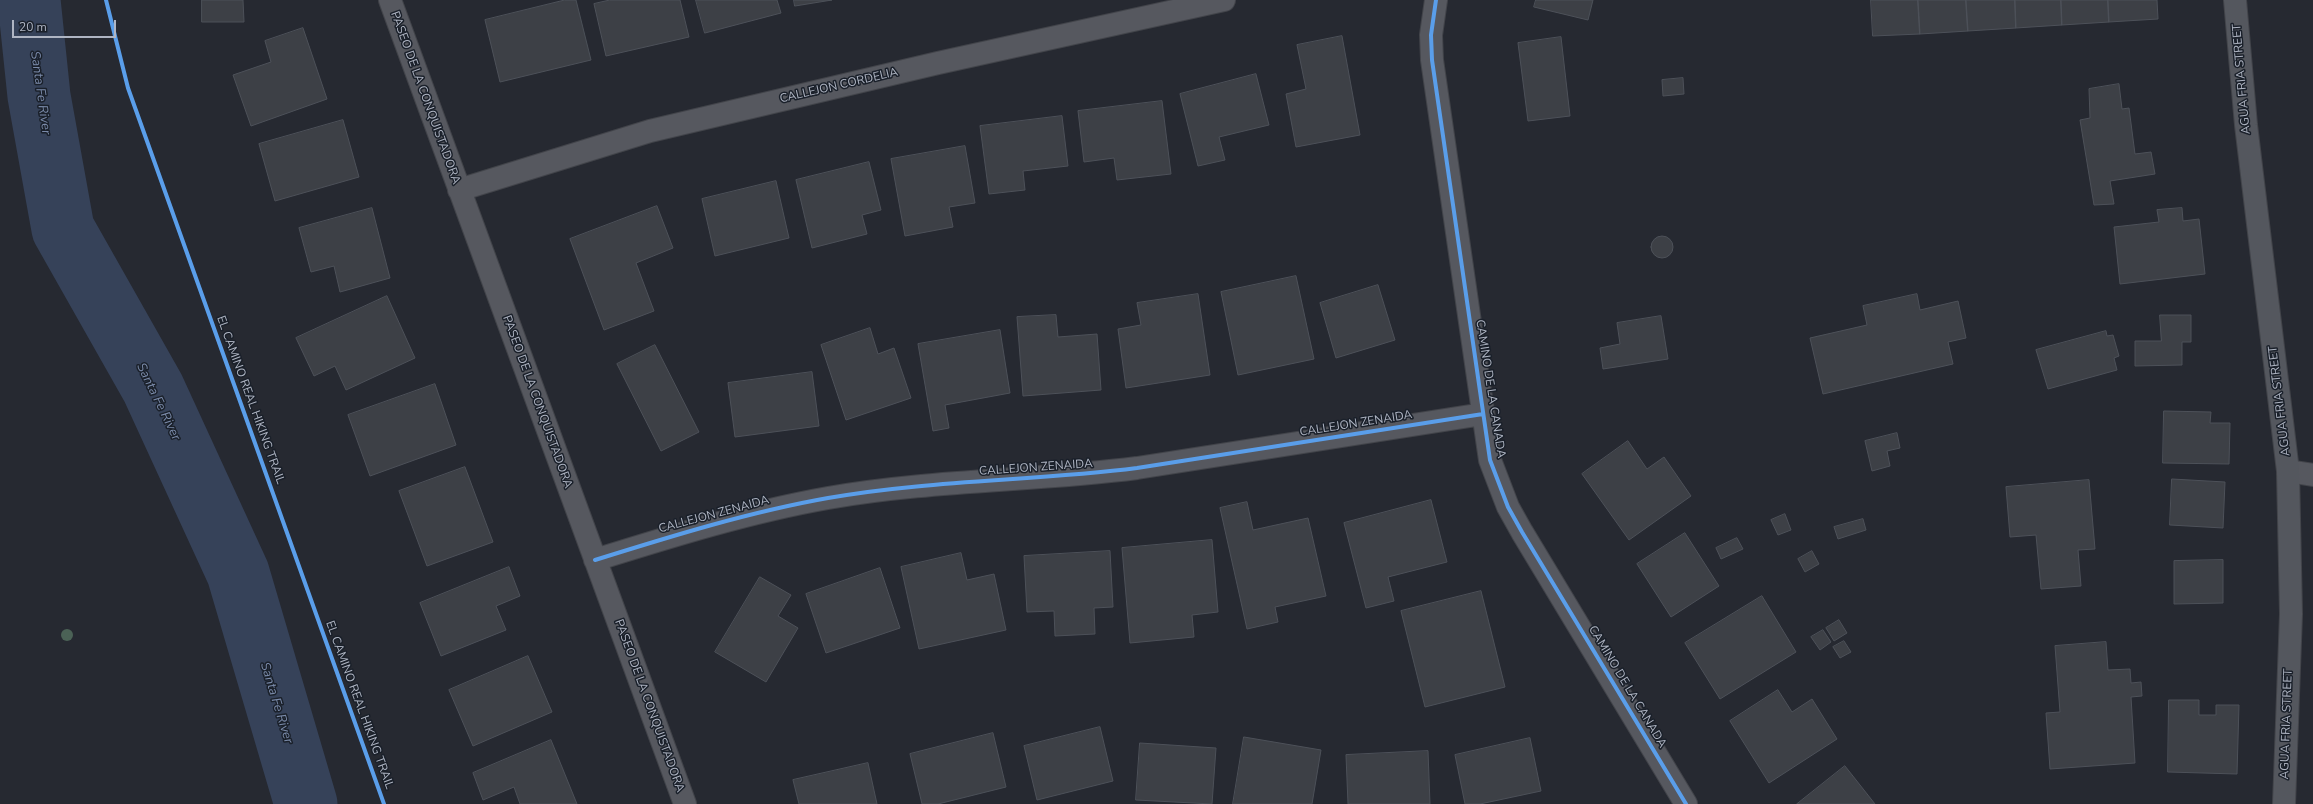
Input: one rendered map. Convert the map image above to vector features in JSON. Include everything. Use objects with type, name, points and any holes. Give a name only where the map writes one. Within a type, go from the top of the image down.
[{"type":"street","name":"PASEO DE LA CONQUISTADORA","points":[[390,0],[685,804]]},
{"type":"street","name":"CALLEJON CORDELIA","points":[[459,190],[650,131],[938,63],[1224,0]]},
{"type":"street","name":"CAMINO DE LA CANADA","points":[[1436,0],[1431,35],[1432,60],[1490,460],[1508,507],[1686,804]]},
{"type":"street","name":"AGUA FRIA STREET","points":[[2235,0],[2246,125],[2288,472],[2291,614],[2284,804]]},
{"type":"street","name":"CALLEJON ZENAIDA","points":[[595,560],[738,517],[828,498],[908,488],[1088,474],[1130,469],[1483,414]]},
{"type":"street","points":[[2288,472],[2313,475]]},
{"type":"building","points":[[202,0],[243,0],[244,22],[202,22]]},
{"type":"building","points":[[565,0],[576,0],[591,60],[500,82],[485,20]]},
{"type":"building","points":[[610,0],[680,0],[689,37],[606,56],[594,4]]},
{"type":"building","points":[[696,0],[777,0],[781,13],[705,33]]},
{"type":"building","points":[[794,0],[832,0],[795,6]]},
{"type":"building","points":[[1536,0],[1593,0],[1588,20],[1534,7]]},
{"type":"building","points":[[1871,0],[1918,0],[1920,34],[1873,36]]},
{"type":"building","points":[[1918,0],[1966,0],[1968,31],[1920,34]]},
{"type":"building","points":[[1966,0],[2015,0],[2016,28],[1968,31]]},
{"type":"building","points":[[2015,0],[2061,0],[2062,25],[2016,28]]},
{"type":"building","points":[[2061,0],[2108,0],[2109,22],[2062,25]]},
{"type":"building","points":[[2108,0],[2157,0],[2158,19],[2109,22]]},
{"type":"building","points":[[303,28],[327,99],[251,126],[233,75],[271,62],[265,41]]},
{"type":"building","points":[[1342,36],[1360,135],[1296,147],[1286,94],[1306,89],[1297,45]]},
{"type":"building","points":[[1561,37],[1570,116],[1528,121],[1518,43]]},
{"type":"building","points":[[1256,74],[1269,125],[1219,137],[1225,160],[1198,166],[1180,94]]},
{"type":"building","points":[[1683,78],[1684,94],[1663,96],[1662,80]]},
{"type":"building","points":[[2119,84],[2122,109],[2129,108],[2135,154],[2151,152],[2155,174],[2110,181],[2114,204],[2094,205],[2080,120],[2090,118],[2089,89]]},
{"type":"building","points":[[1162,101],[1171,174],[1117,180],[1114,158],[1084,162],[1078,111]]},
{"type":"building","points":[[1062,116],[1068,166],[1023,171],[1025,190],[989,194],[980,126]]},
{"type":"building","points":[[343,120],[359,177],[275,201],[259,144]]},
{"type":"building","points":[[965,146],[975,203],[949,207],[953,227],[905,236],[891,159]]},
{"type":"building","points":[[869,162],[881,210],[862,215],[867,234],[812,248],[796,180]]},
{"type":"building","points":[[776,181],[789,238],[715,256],[702,199]]},
{"type":"building","points":[[657,206],[673,248],[636,263],[654,311],[604,330],[570,239]]},
{"type":"building","points":[[372,208],[390,278],[340,292],[334,266],[311,272],[299,228]]},
{"type":"building","points":[[2182,208],[2183,221],[2199,219],[2205,274],[2120,284],[2114,227],[2159,222],[2157,210]]},
{"type":"building","points":[[1662,236],[1670,239],[1673,247],[1670,255],[1662,258],[1654,255],[1651,247],[1654,239]]},
{"type":"building","points":[[1296,276],[1314,359],[1238,375],[1221,292]]},
{"type":"building","points":[[1378,285],[1395,340],[1336,358],[1320,303]]},
{"type":"building","points":[[1198,294],[1210,375],[1126,388],[1118,329],[1141,325],[1137,303]]},
{"type":"building","points":[[1917,294],[1920,310],[1958,301],[1966,338],[1948,342],[1953,364],[1823,394],[1810,338],[1867,325],[1863,306]]},
{"type":"building","points":[[387,296],[415,358],[346,390],[335,366],[314,376],[296,338]]},
{"type":"building","points":[[1056,315],[1058,337],[1097,334],[1101,390],[1023,396],[1017,317]]},
{"type":"building","points":[[2160,315],[2191,315],[2191,342],[2182,342],[2182,365],[2135,366],[2135,341],[2161,341]]},
{"type":"building","points":[[1661,316],[1668,359],[1603,369],[1600,348],[1620,344],[1617,323]]},
{"type":"building","points":[[870,328],[878,354],[894,348],[911,398],[846,420],[821,345]]},
{"type":"building","points":[[1000,330],[1010,393],[945,405],[949,428],[933,431],[918,344]]},
{"type":"building","points":[[2106,331],[2107,336],[2113,335],[2119,356],[2114,358],[2117,370],[2048,389],[2036,350]]},
{"type":"building","points":[[655,345],[699,432],[661,451],[617,364]]},
{"type":"building","points":[[812,372],[819,426],[735,437],[728,383]]},
{"type":"building","points":[[435,384],[456,445],[370,476],[348,415]]},
{"type":"building","points":[[2164,411],[2211,412],[2210,423],[2230,423],[2229,464],[2163,463]]},
{"type":"building","points":[[1897,433],[1900,448],[1887,451],[1890,466],[1872,471],[1865,441]]},
{"type":"building","points":[[1628,441],[1647,469],[1664,457],[1691,496],[1629,540],[1582,474]]},
{"type":"building","points":[[465,467],[493,542],[427,566],[399,491]]},
{"type":"building","points":[[2172,479],[2225,482],[2223,528],[2170,525]]},
{"type":"building","points":[[2089,480],[2095,549],[2078,550],[2081,586],[2041,589],[2036,535],[2010,537],[2006,487]]},
{"type":"building","points":[[1431,500],[1447,562],[1388,577],[1394,601],[1366,608],[1344,523]]},
{"type":"building","points":[[1247,502],[1253,530],[1308,518],[1326,596],[1275,607],[1278,622],[1247,629],[1220,508]]},
{"type":"building","points":[[1785,514],[1791,530],[1778,535],[1771,520]]},
{"type":"building","points":[[1863,519],[1866,530],[1838,539],[1834,527]]},
{"type":"building","points":[[1685,533],[1719,586],[1671,617],[1637,564]]},
{"type":"building","points":[[1737,538],[1743,549],[1721,559],[1716,548]]},
{"type":"building","points":[[1212,540],[1218,612],[1192,615],[1194,637],[1130,643],[1122,548]]},
{"type":"building","points":[[1110,551],[1113,607],[1094,608],[1095,634],[1055,636],[1054,611],[1027,612],[1024,556]]},
{"type":"building","points":[[1812,551],[1819,564],[1805,572],[1798,559]]},
{"type":"building","points":[[961,553],[967,580],[994,574],[1006,630],[919,649],[901,567]]},
{"type":"building","points":[[2223,560],[2223,603],[2174,604],[2174,561]]},
{"type":"building","points":[[509,567],[520,596],[496,606],[506,630],[441,656],[420,603]]},
{"type":"building","points":[[880,568],[900,628],[826,653],[806,594]]},
{"type":"building","points":[[760,577],[791,595],[778,616],[798,628],[766,682],[715,652]]},
{"type":"building","points":[[1481,591],[1505,687],[1425,707],[1401,611]]},
{"type":"building","points":[[1762,596],[1796,652],[1720,699],[1685,643]]},
{"type":"building","points":[[1839,620],[1847,633],[1834,641],[1826,628]]},
{"type":"building","points":[[1823,630],[1831,642],[1820,650],[1811,637]]},
{"type":"building","points":[[1844,641],[1851,652],[1840,658],[1833,647]]},
{"type":"building","points":[[2106,642],[2108,670],[2130,669],[2131,683],[2141,682],[2142,696],[2131,697],[2135,763],[2050,769],[2046,713],[2060,712],[2055,646]]},
{"type":"building","points":[[528,656],[552,712],[473,746],[449,690]]},
{"type":"building","points":[[1778,690],[1792,712],[1812,699],[1837,739],[1769,783],[1730,721]]},
{"type":"building","points":[[2169,700],[2199,700],[2199,715],[2216,715],[2216,705],[2239,705],[2237,774],[2168,772]]},
{"type":"building","points":[[1100,727],[1113,781],[1037,800],[1024,746]]},
{"type":"building","points":[[993,733],[1006,787],[938,804],[922,804],[910,754]]},
{"type":"building","points":[[1244,737],[1321,750],[1312,804],[1233,804]]},
{"type":"building","points":[[1530,738],[1541,791],[1480,804],[1465,804],[1455,755]]},
{"type":"building","points":[[551,740],[577,804],[520,804],[514,787],[483,800],[473,773]]},
{"type":"building","points":[[1140,743],[1216,748],[1212,804],[1136,800]]},
{"type":"building","points":[[1428,751],[1430,804],[1348,804],[1346,755]]},
{"type":"building","points":[[868,763],[877,804],[799,804],[793,780]]},
{"type":"building","points":[[1845,766],[1875,804],[1797,804]]},
{"type":"waterway","name":"Santa Fe River","points":[[29,0],[39,96],[63,229],[153,388],[238,573],[306,804]]},
{"type":"cycle path","name":"EL CAMINO REAL HIKING TRAIL","points":[[106,0],[128,88],[384,804]]},
{"type":"cycle path","points":[[1436,0],[1431,35],[1432,60],[1490,460],[1508,507],[1522,532],[1686,804]]},
{"type":"cycle path","points":[[595,560],[740,517],[828,498],[866,492],[944,484],[1060,476],[1137,468],[1483,414]]}]
